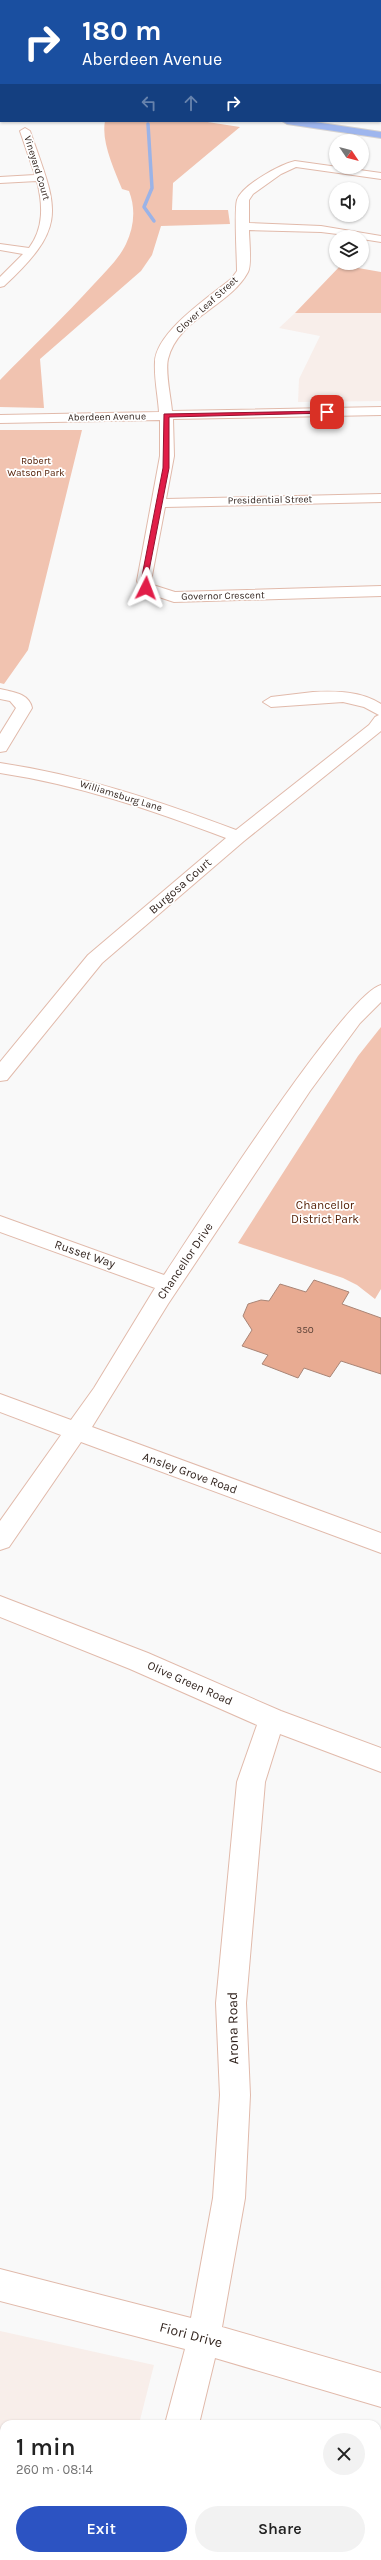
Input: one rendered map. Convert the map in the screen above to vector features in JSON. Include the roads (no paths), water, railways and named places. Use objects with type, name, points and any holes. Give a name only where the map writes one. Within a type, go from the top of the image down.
[{"type":"main road","points":[[294,122],[381,135]]},
{"type":"street","name":"Vineyard Court","points":[[0,283],[32,252],[40,239],[48,218],[48,204],[25,131]]},
{"type":"street","name":"Clover Leaf Street","points":[[166,416],[161,361],[163,350],[173,336],[235,282],[243,271],[242,207],[249,192],[288,165],[304,164],[381,176]]},
{"type":"street","points":[[0,180],[39,178]]},
{"type":"street","points":[[243,226],[321,229],[381,239]]},
{"type":"street","points":[[0,247],[32,252]]},
{"type":"street","name":"Aberdeen Avenue","points":[[0,419],[381,411]]},
{"type":"street","name":"Governor Crescent","points":[[166,416],[167,456],[144,581],[146,588],[174,597],[199,598],[381,591]]},
{"type":"street","name":"Presidential Street","points":[[159,503],[381,498]]},
{"type":"street","points":[[0,694],[16,698],[23,703],[24,708],[0,748]]},
{"type":"street","points":[[271,702],[342,697],[357,700],[381,711]]},
{"type":"street","name":"Burgosa Court","points":[[0,1075],[95,959],[238,836],[376,728],[381,720]]},
{"type":"street","name":"Williamsburg Lane","points":[[0,768],[54,777],[99,788],[155,805],[238,836]]},
{"type":"street","name":"Chancellor Drive","points":[[0,1540],[102,1394],[169,1285],[330,1046],[353,1019],[381,991]]},
{"type":"street","name":"Russet Way","points":[[0,1224],[169,1285]]},
{"type":"street","name":"Ansley Grove Road","points":[[0,1403],[381,1543]]},
{"type":"street","name":"Olive Green Road","points":[[0,1606],[139,1661],[272,1719],[381,1760]]},
{"type":"street","name":"Arona Road","points":[[183,2420],[204,2338],[229,2198],[234,2095],[231,2003],[251,1782],[272,1719]]},
{"type":"street","name":"Fiori Drive","points":[[0,2285],[204,2338],[381,2390]]},
{"type":"waterway","points":[[148,124],[152,188],[144,207],[154,221]]},
{"type":"park label","name":"Robert Watson Park","points":[[36,466]]},
{"type":"park label","name":"Chancellor District Park","points":[[325,1212]]}]
